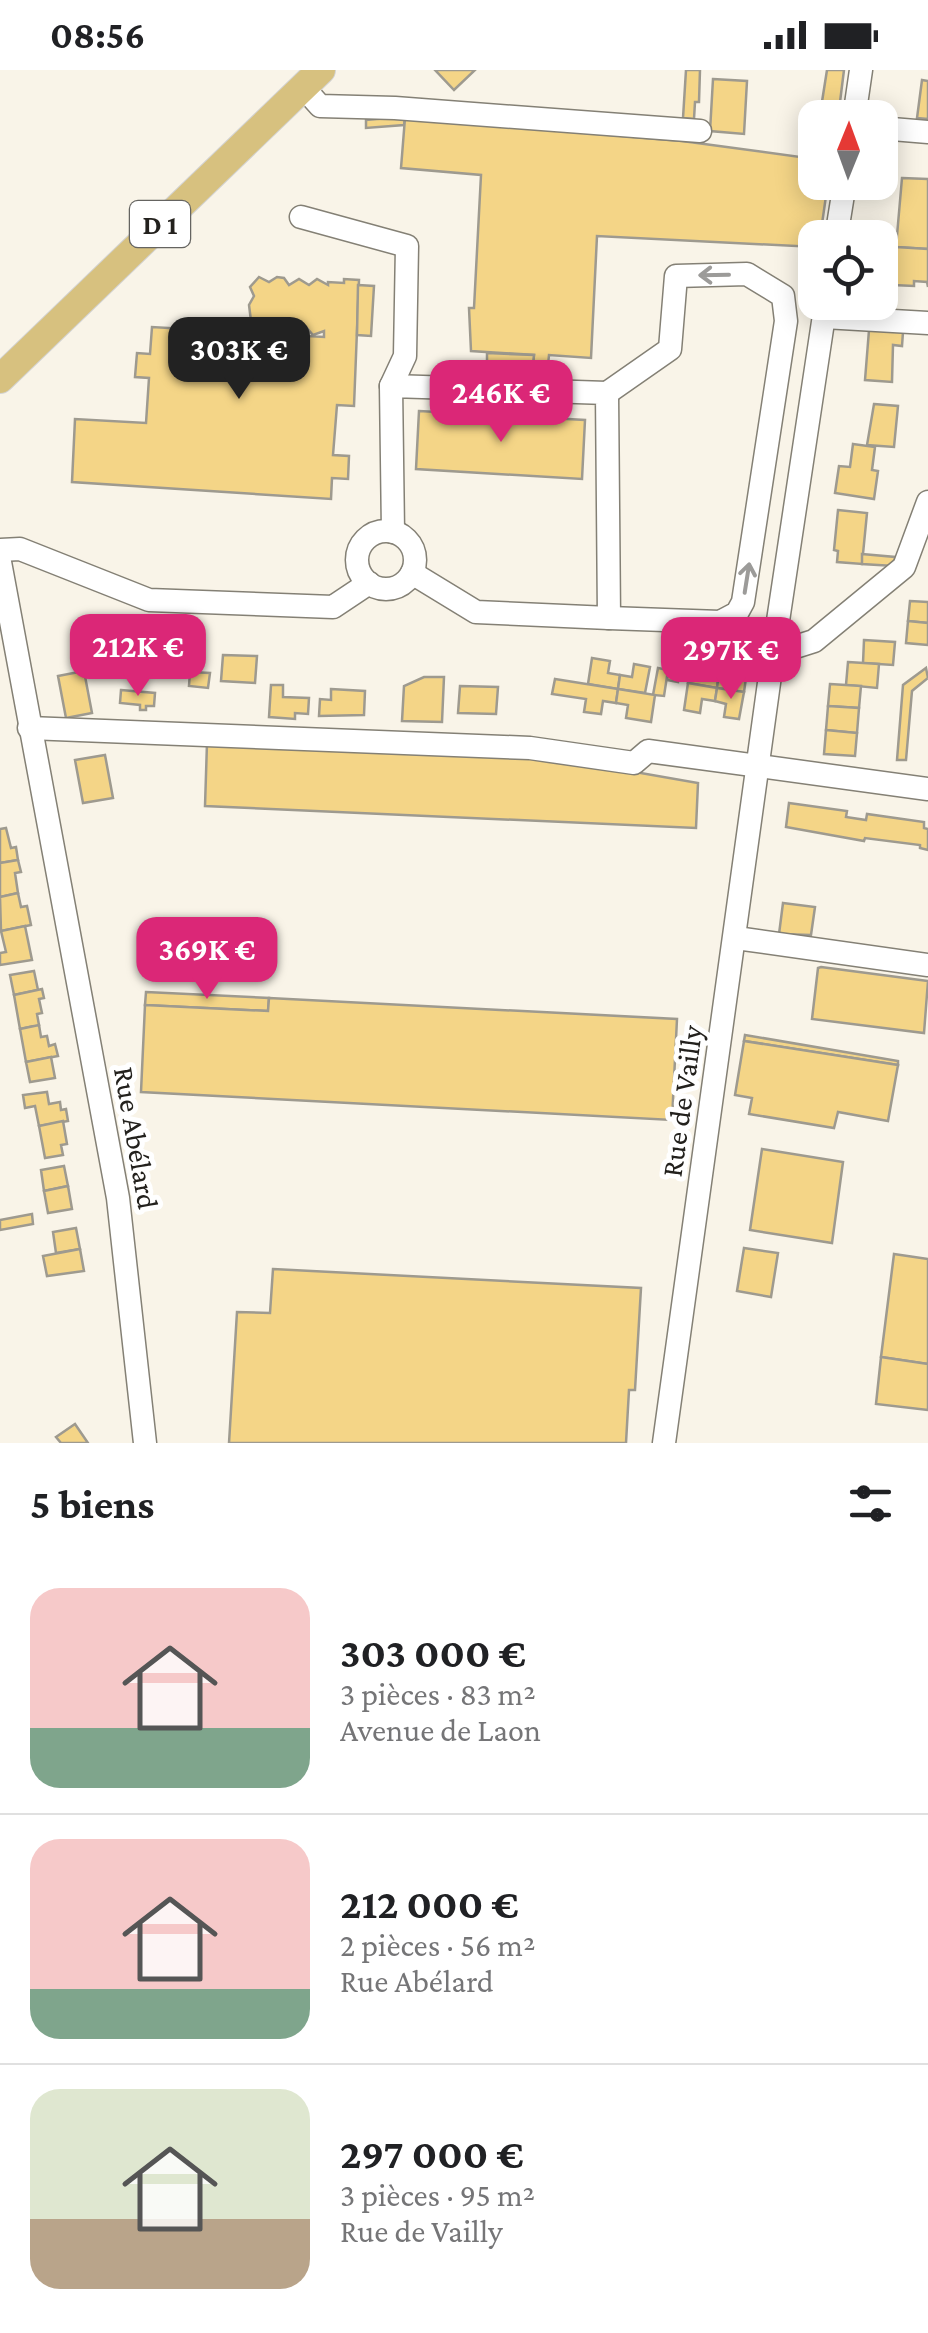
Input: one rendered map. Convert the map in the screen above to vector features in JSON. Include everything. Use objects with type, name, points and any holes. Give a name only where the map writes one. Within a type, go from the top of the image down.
[{"type":"main road","name":"D 1","points":[[0,380],[312,78]]},
{"type":"street","points":[[857,100],[862,70]]},
{"type":"street","points":[[312,78],[320,106],[700,131]]},
{"type":"street","points":[[898,130],[928,132]]},
{"type":"street","points":[[302,217],[407,246],[405,356],[391,386],[393,532]]},
{"type":"street","points":[[391,386],[608,393],[670,349],[676,276],[747,274],[783,296],[786,321],[743,602],[736,614],[720,622],[476,612],[412,573]]},
{"type":"street","name":"Rue de Vailly","points":[[664,1443],[773,654],[823,320]]},
{"type":"street","points":[[898,320],[928,324]]},
{"type":"street","points":[[608,393],[609,618]]},
{"type":"street","points":[[773,654],[814,641],[904,566],[928,502]]},
{"type":"street","points":[[393,532],[408,540],[412,548],[412,573],[393,588],[369,583],[358,567],[360,548],[374,534],[393,532]]},
{"type":"street","points":[[0,550],[20,549],[149,600],[333,607],[369,583]]},
{"type":"street","name":"Rue Abélard","points":[[0,562],[3,598],[118,1198],[145,1443]]},
{"type":"street","points":[[29,728],[530,748],[634,763],[648,751],[928,789]]},
{"type":"street","points":[[736,938],[928,965]]},
{"type":"building","points":[[435,70],[475,70],[454,90]]},
{"type":"building","points":[[686,70],[700,70],[694,119],[683,118]]},
{"type":"building","points":[[827,70],[844,70],[840,100],[822,100]]},
{"type":"building","points":[[713,79],[747,81],[744,134],[710,131]]},
{"type":"building","points":[[922,80],[928,81],[928,119],[917,118]]},
{"type":"building","points":[[405,118],[404,125],[366,128],[366,120]]},
{"type":"building","points":[[405,118],[682,141],[798,157],[798,200],[825,200],[823,220],[798,220],[798,246],[597,236],[591,358],[549,355],[548,365],[533,364],[534,355],[471,351],[469,308],[474,308],[481,175],[401,168]]},
{"type":"building","points":[[902,178],[928,179],[928,249],[898,247]]},
{"type":"building","points":[[898,247],[928,249],[928,287],[927,282],[914,281],[914,286],[898,285]]},
{"type":"building","points":[[259,277],[269,282],[284,278],[289,285],[299,279],[309,285],[317,279],[328,285],[344,283],[344,279],[359,280],[354,406],[337,405],[333,455],[349,456],[348,479],[332,478],[331,499],[72,482],[75,419],[146,423],[149,378],[135,377],[137,353],[150,354],[152,327],[324,337],[324,331],[313,335],[306,327],[294,333],[287,325],[278,332],[269,327],[263,332],[252,329],[249,305],[254,296],[250,287]]},
{"type":"building","points":[[358,285],[374,286],[371,336],[357,335]]},
{"type":"building","points":[[869,330],[903,332],[902,346],[893,345],[892,382],[865,380]]},
{"type":"building","points":[[487,353],[534,355],[533,364],[548,366],[487,364]]},
{"type":"building","points":[[874,404],[898,406],[894,447],[867,445]]},
{"type":"building","points":[[419,411],[585,420],[582,479],[416,469]]},
{"type":"building","points":[[853,444],[875,447],[872,470],[878,471],[874,499],[835,493],[839,466],[850,467]]},
{"type":"building","points":[[838,510],[867,513],[862,564],[837,562],[838,551],[834,550]]},
{"type":"building","points":[[862,554],[895,557],[894,566],[862,564]]},
{"type":"building","points":[[910,601],[928,602],[928,623],[908,621]]},
{"type":"building","points":[[131,617],[157,629],[155,658],[128,656]]},
{"type":"building","points":[[908,621],[928,623],[928,645],[906,643]]},
{"type":"building","points":[[864,640],[895,642],[893,665],[863,663]]},
{"type":"building","points":[[672,648],[682,648],[678,682],[667,680]]},
{"type":"building","points":[[223,655],[257,656],[255,683],[221,681]]},
{"type":"building","points":[[693,656],[709,658],[707,671],[719,673],[717,688],[688,683]]},
{"type":"building","points":[[592,658],[610,661],[608,673],[620,675],[618,689],[588,684]]},
{"type":"building","points":[[733,662],[748,664],[744,692],[717,688],[719,673],[731,675]]},
{"type":"building","points":[[848,662],[879,664],[877,688],[846,685]]},
{"type":"building","points":[[634,664],[650,667],[645,693],[618,689],[620,675],[632,677]]},
{"type":"building","points":[[658,668],[668,670],[664,696],[653,695]]},
{"type":"building","points":[[926,668],[928,678],[912,691],[906,760],[897,760],[903,685]]},
{"type":"building","points":[[84,671],[92,713],[66,718],[58,676]]},
{"type":"building","points":[[190,672],[210,673],[208,688],[189,686]]},
{"type":"building","points":[[424,677],[444,677],[442,722],[402,721],[404,686]]},
{"type":"building","points":[[555,679],[618,689],[616,703],[603,701],[601,714],[584,712],[586,699],[552,694]]},
{"type":"building","points":[[688,683],[717,688],[715,701],[702,699],[700,713],[684,710]]},
{"type":"building","points":[[830,684],[861,686],[859,708],[828,706]]},
{"type":"building","points":[[271,685],[283,685],[283,697],[309,698],[308,714],[295,713],[295,719],[269,717]]},
{"type":"building","points":[[460,686],[498,687],[496,714],[458,713]]},
{"type":"building","points":[[717,688],[744,692],[739,719],[724,717],[726,704],[715,701]]},
{"type":"building","points":[[331,689],[365,691],[364,715],[319,716],[320,699],[331,700]]},
{"type":"building","points":[[618,689],[655,695],[651,722],[626,718],[628,705],[616,703]]},
{"type":"building","points":[[121,690],[155,693],[154,706],[140,710],[140,705],[120,703]]},
{"type":"building","points":[[828,706],[859,708],[857,733],[826,730]]},
{"type":"building","points":[[826,730],[857,733],[855,756],[824,754]]},
{"type":"building","points":[[207,743],[538,755],[698,783],[696,828],[205,806]]},
{"type":"building","points":[[105,755],[113,798],[83,803],[75,760]]},
{"type":"building","points":[[789,803],[847,811],[846,817],[866,820],[867,814],[924,822],[928,850],[920,845],[865,838],[864,841],[786,827]]},
{"type":"building","points":[[6,828],[18,860],[0,863],[0,829]]},
{"type":"building","points":[[18,860],[18,893],[0,897],[0,863]]},
{"type":"building","points":[[18,893],[21,907],[27,906],[31,925],[1,931],[0,897]]},
{"type":"building","points":[[783,903],[815,907],[811,935],[779,934]]},
{"type":"building","points":[[25,926],[32,960],[0,965],[0,953],[6,952],[1,931]]},
{"type":"building","points":[[821,967],[928,981],[924,1033],[812,1019]]},
{"type":"building","points":[[34,971],[38,990],[14,995],[10,975]]},
{"type":"building","points":[[42,989],[39,1025],[20,1029],[14,995]]},
{"type":"building","points":[[146,992],[269,998],[268,1011],[145,1005]]},
{"type":"building","points":[[269,998],[677,1019],[672,1120],[141,1092],[145,1005],[268,1011]]},
{"type":"building","points":[[39,1025],[41,1037],[47,1036],[49,1046],[55,1044],[58,1056],[26,1062],[20,1029]]},
{"type":"building","points":[[745,1035],[898,1061],[898,1065],[744,1041]]},
{"type":"building","points":[[744,1041],[898,1065],[888,1121],[838,1112],[834,1128],[749,1114],[752,1098],[735,1095]]},
{"type":"building","points":[[51,1057],[55,1078],[30,1082],[26,1062]]},
{"type":"building","points":[[47,1092],[49,1104],[60,1102],[61,1110],[66,1109],[68,1121],[39,1126],[35,1106],[25,1108],[23,1095]]},
{"type":"building","points":[[63,1121],[67,1144],[61,1145],[63,1155],[45,1158],[39,1126]]},
{"type":"building","points":[[762,1149],[843,1162],[832,1243],[750,1230]]},
{"type":"building","points":[[64,1166],[68,1186],[44,1191],[41,1170]]},
{"type":"building","points":[[68,1186],[72,1209],[48,1213],[44,1191]]},
{"type":"building","points":[[32,1214],[33,1224],[0,1230],[0,1220]]},
{"type":"building","points":[[76,1228],[80,1249],[56,1253],[53,1232]]},
{"type":"building","points":[[744,1248],[778,1253],[771,1297],[737,1291]]},
{"type":"building","points":[[80,1249],[84,1271],[47,1276],[43,1256]]},
{"type":"building","points":[[894,1254],[928,1259],[928,1364],[881,1357]]},
{"type":"building","points":[[273,1269],[641,1288],[635,1390],[629,1390],[626,1443],[229,1443],[237,1312],[270,1313]]},
{"type":"building","points":[[881,1357],[928,1364],[928,1410],[876,1404]]},
{"type":"building","points":[[75,1424],[88,1443],[61,1443],[56,1437]]}]
